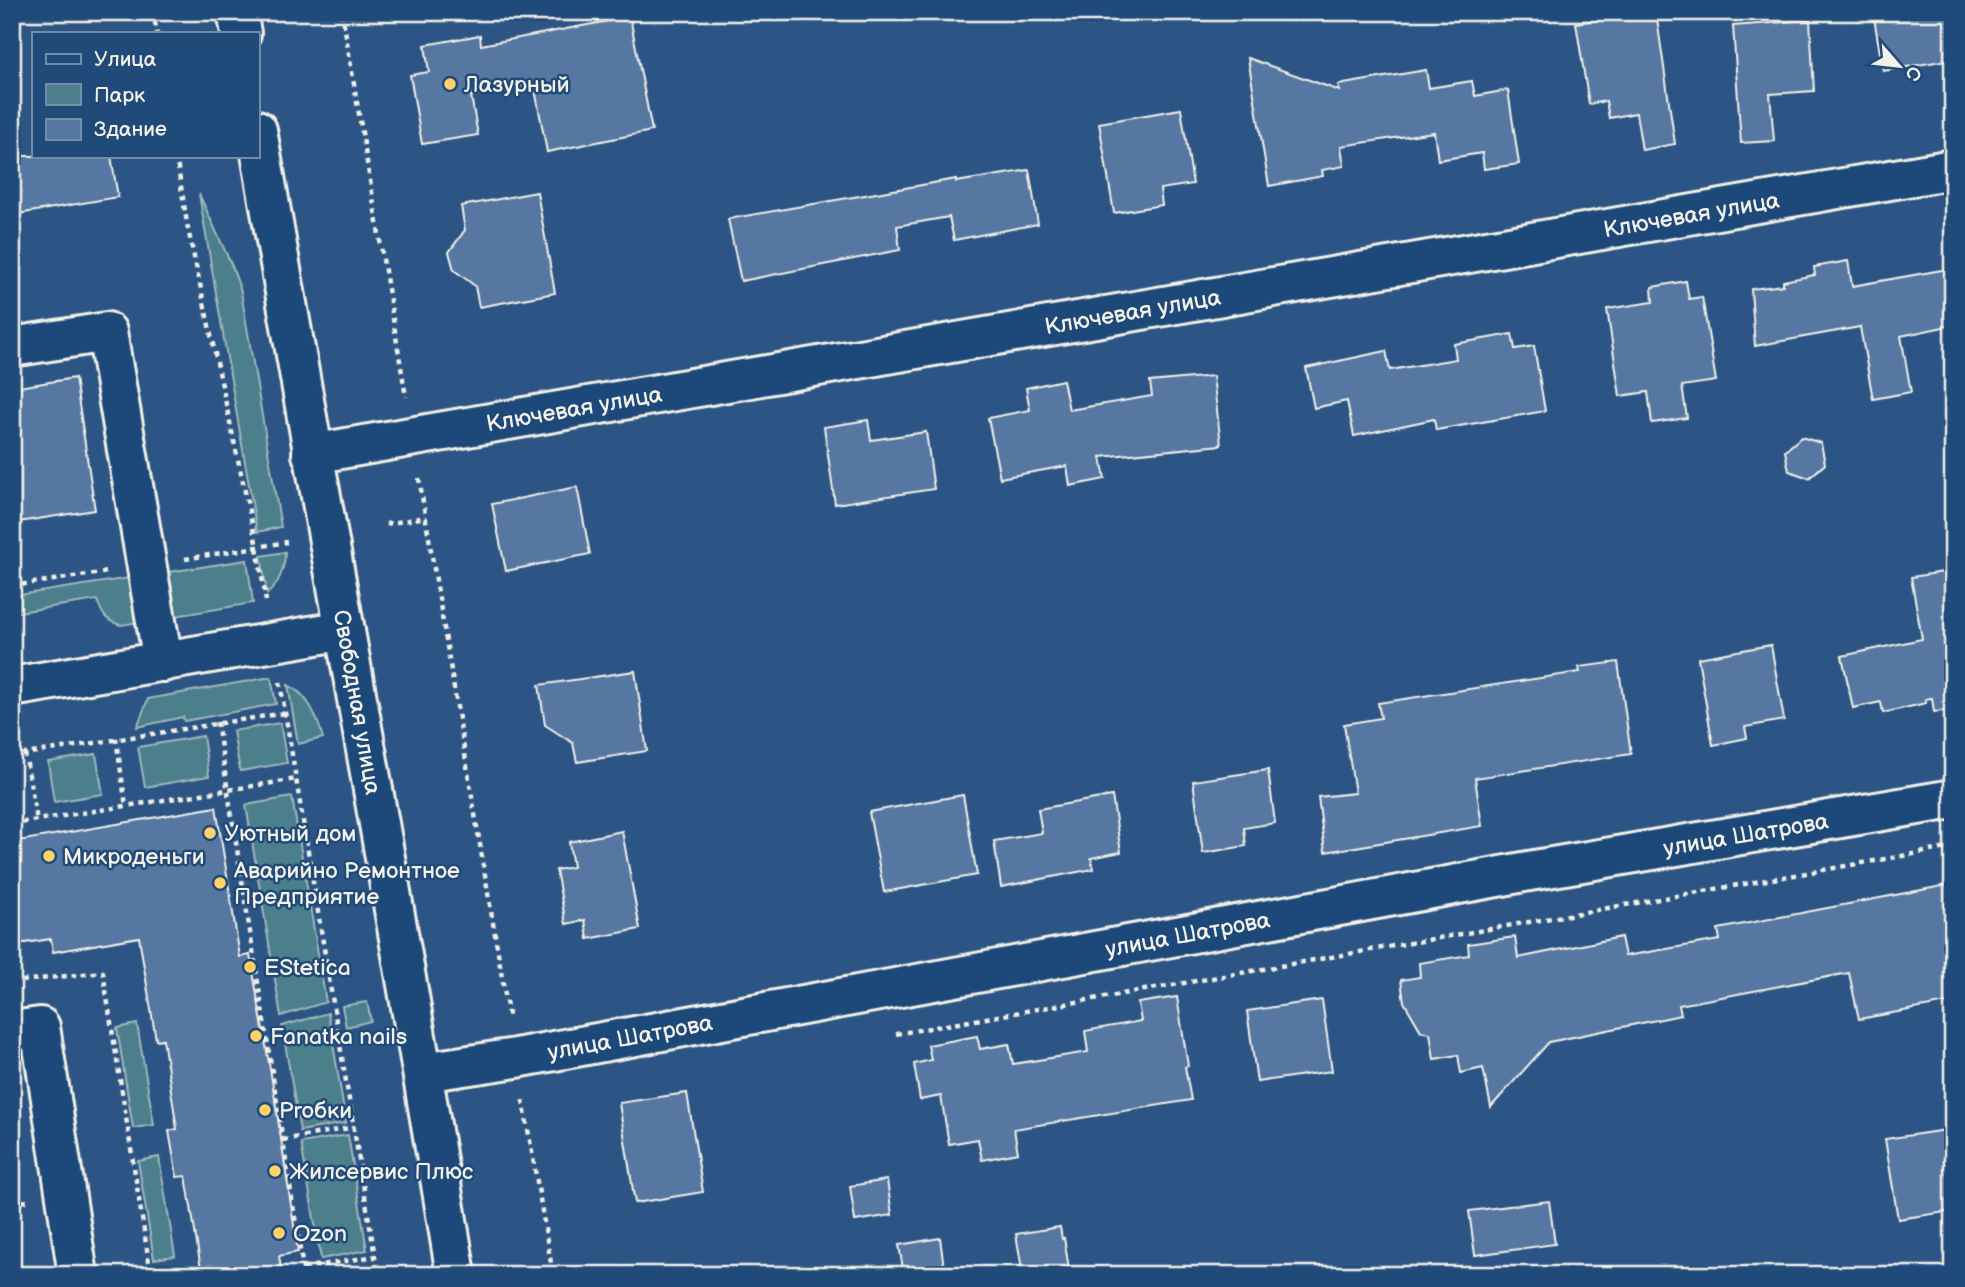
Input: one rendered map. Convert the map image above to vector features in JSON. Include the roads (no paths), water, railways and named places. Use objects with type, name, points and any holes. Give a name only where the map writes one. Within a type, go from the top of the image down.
[{"type":"street","points":[[237,12],[241,32]]},
{"type":"street","name":"Свободная улица","points":[[259,142],[423,1072],[456,1275]]},
{"type":"street","name":"Ключевая улица","points":[[312,454],[1953,169]]},
{"type":"street","points":[[12,346],[107,332],[163,662]]},
{"type":"street","points":[[12,687],[345,630]]},
{"type":"street","name":"улица Шатрова","points":[[423,1072],[516,1058],[1529,871],[1953,799]]},
{"type":"street","points":[[12,1031],[40,1027],[78,1275]]},
{"type":"place","name":"Лазурный","points":[[450,84]]},
{"type":"place","name":"Уютный дом","points":[[210,833]]},
{"type":"place","name":"Микроденьги","points":[[49,856]]},
{"type":"place","name":"Аварийно Ремонтное Предприятие","points":[[220,883]]},
{"type":"place","name":"EStetica","points":[[250,967]]},
{"type":"place","name":"Fanatka nails","points":[[256,1036]]},
{"type":"place","name":"Proбки","points":[[265,1110]]},
{"type":"place","name":"Жилсервис Плюс","points":[[275,1171]]},
{"type":"place","name":"Ozon","points":[[279,1233]]}]
